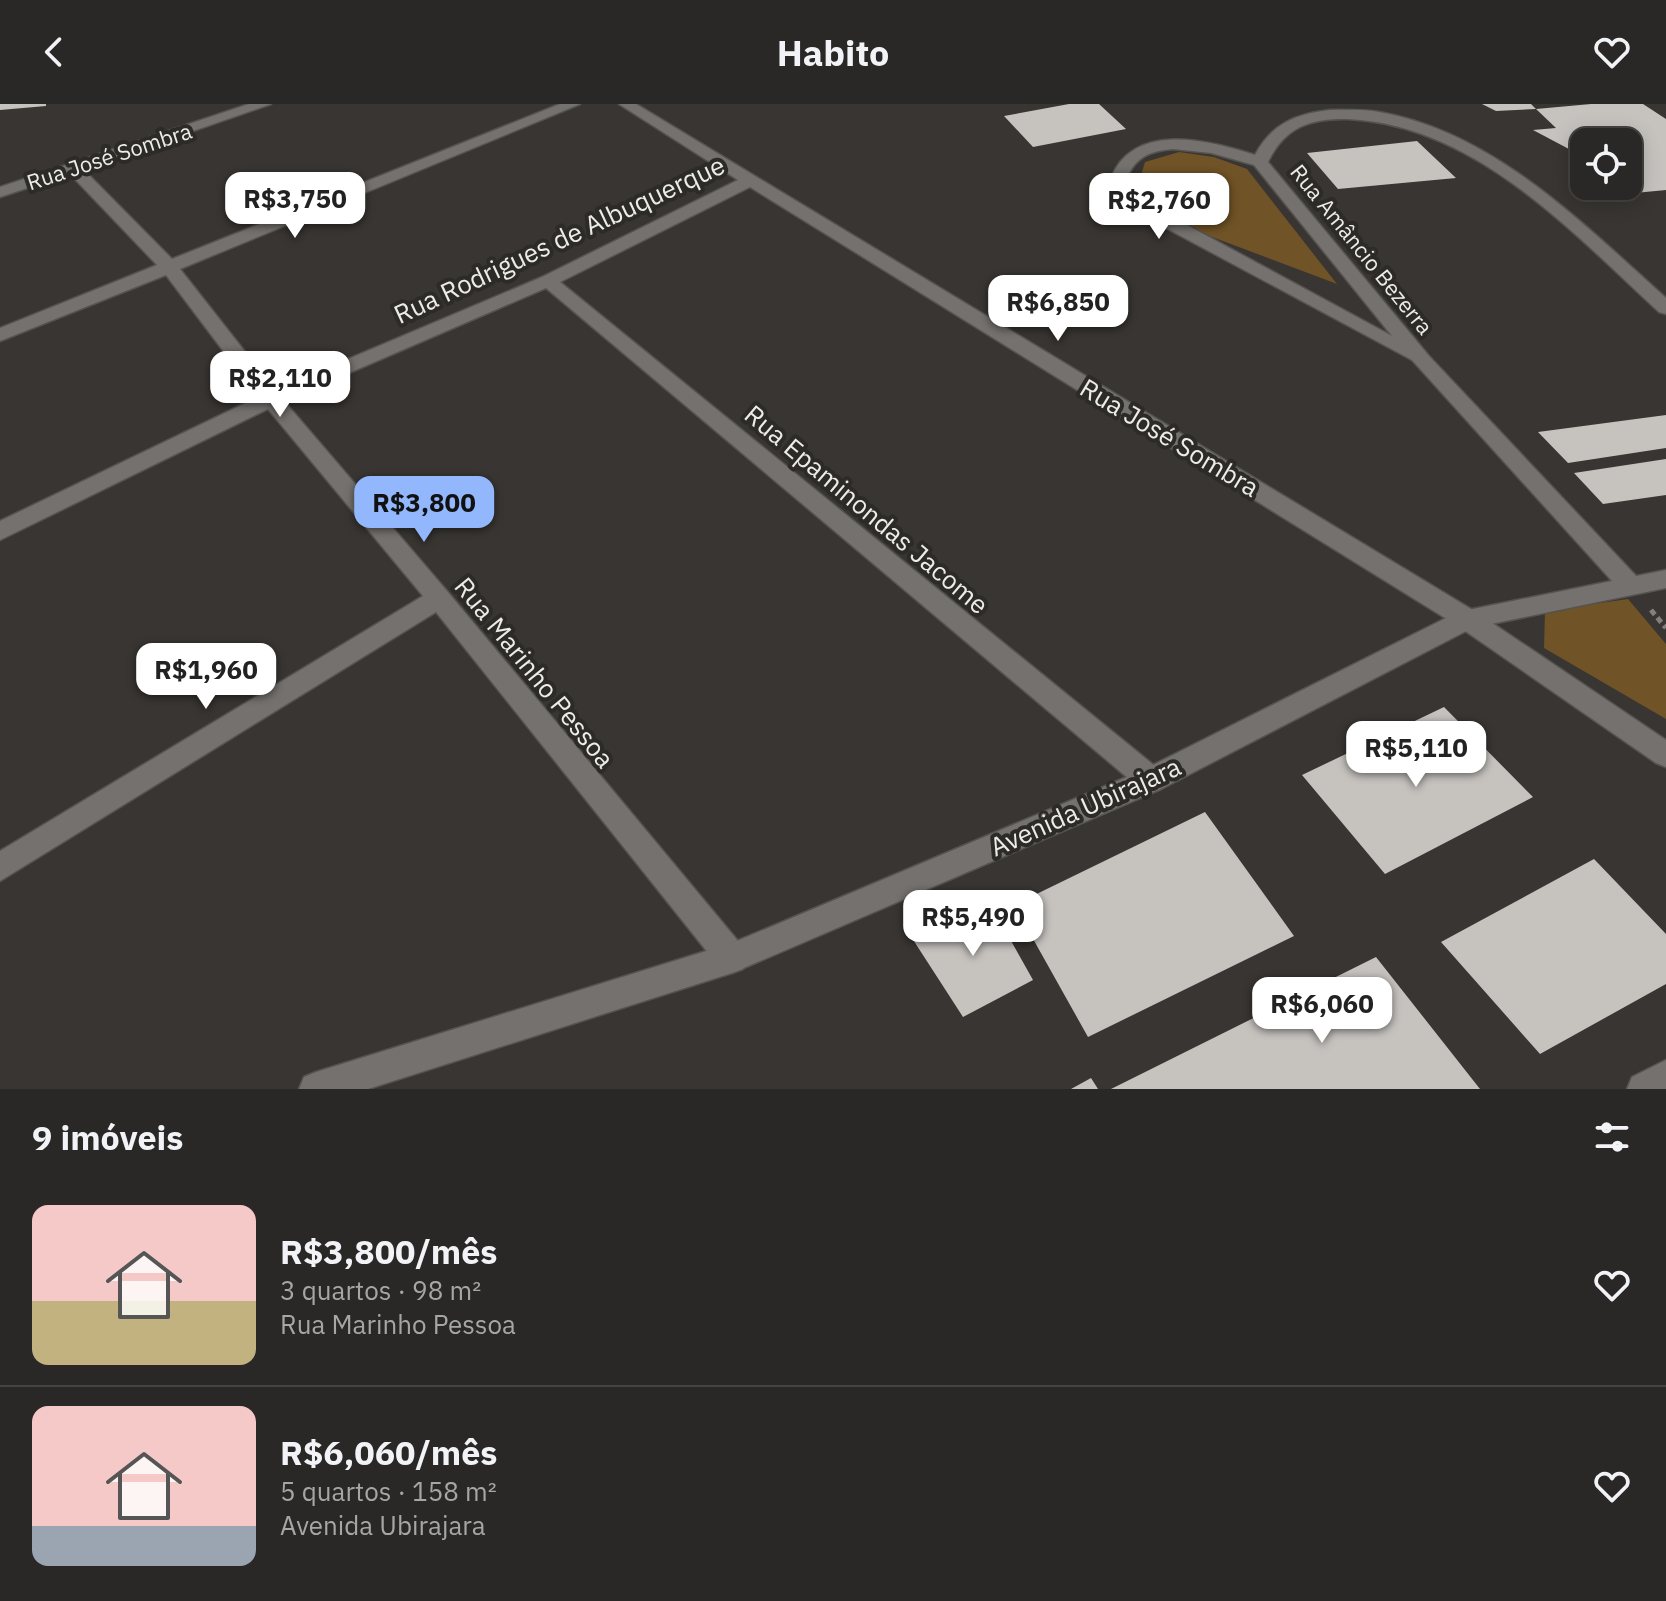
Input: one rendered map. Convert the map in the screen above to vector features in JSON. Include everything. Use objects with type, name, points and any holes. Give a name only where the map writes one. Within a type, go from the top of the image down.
[{"type":"street","name":"Rua José Sombra","points":[[0,192],[264,104]]},
{"type":"street","points":[[0,335],[573,104]]},
{"type":"street","name":"Rua José Sombra","points":[[626,104],[1467,619],[1666,755]]},
{"type":"street","name":"Rua Amâncio Bezerra","points":[[1630,585],[1422,360],[1260,162],[1269,142],[1282,128],[1304,117],[1367,114],[1435,131],[1476,149],[1547,202],[1666,308]]},
{"type":"street","points":[[1260,162],[1228,151],[1179,144],[1147,149],[1127,161],[1119,178],[1130,196],[1157,216],[1422,360]]},
{"type":"street","name":"Rua Marinho Pessoa","points":[[73,168],[170,268],[271,399],[439,598],[732,958]]},
{"type":"street","name":"Rua Rodrigues de Albuquerque","points":[[0,531],[271,399],[548,281],[751,180]]},
{"type":"street","name":"Rua Epaminondas Jacome","points":[[548,281],[1151,780]]},
{"type":"street","name":"Avenida Ubirajara","points":[[316,1089],[732,958],[1151,780],[1467,619],[1666,579]]},
{"type":"street","points":[[0,867],[439,598]]},
{"type":"street","points":[[1644,1089],[1666,1076]]},
{"type":"shaded area","points":[[1179,152],[1214,157],[1247,169],[1337,284],[1191,229],[1152,202],[1139,182],[1145,162]]},
{"type":"shaded area","points":[[1628,599],[1666,644],[1666,719],[1544,648],[1545,611]]},
{"type":"building","points":[[0,104],[46,104],[46,106],[0,110]]},
{"type":"building","points":[[1069,104],[1099,104],[1126,129],[1033,147],[1004,116]]},
{"type":"building","points":[[1482,104],[1531,104],[1536,109],[1496,111]]},
{"type":"building","points":[[1591,104],[1643,104],[1666,119],[1666,190],[1642,192],[1642,128],[1570,128],[1570,150],[1533,130],[1556,128],[1536,109]]},
{"type":"building","points":[[1417,141],[1456,178],[1338,189],[1307,153]]},
{"type":"building","points":[[1666,415],[1666,448],[1568,463],[1538,432]]},
{"type":"building","points":[[1666,459],[1666,495],[1603,504],[1574,473]]},
{"type":"building","points":[[1444,707],[1533,797],[1385,874],[1302,775]]},
{"type":"building","points":[[1205,812],[1294,936],[1088,1037],[1014,905]]},
{"type":"building","points":[[1594,859],[1666,934],[1666,984],[1540,1054],[1441,942]]},
{"type":"building","points":[[988,900],[1033,980],[963,1017],[910,935]]},
{"type":"building","points":[[1376,957],[1480,1089],[1111,1089]]},
{"type":"building","points":[[1091,1078],[1098,1089],[1071,1089]]}]
